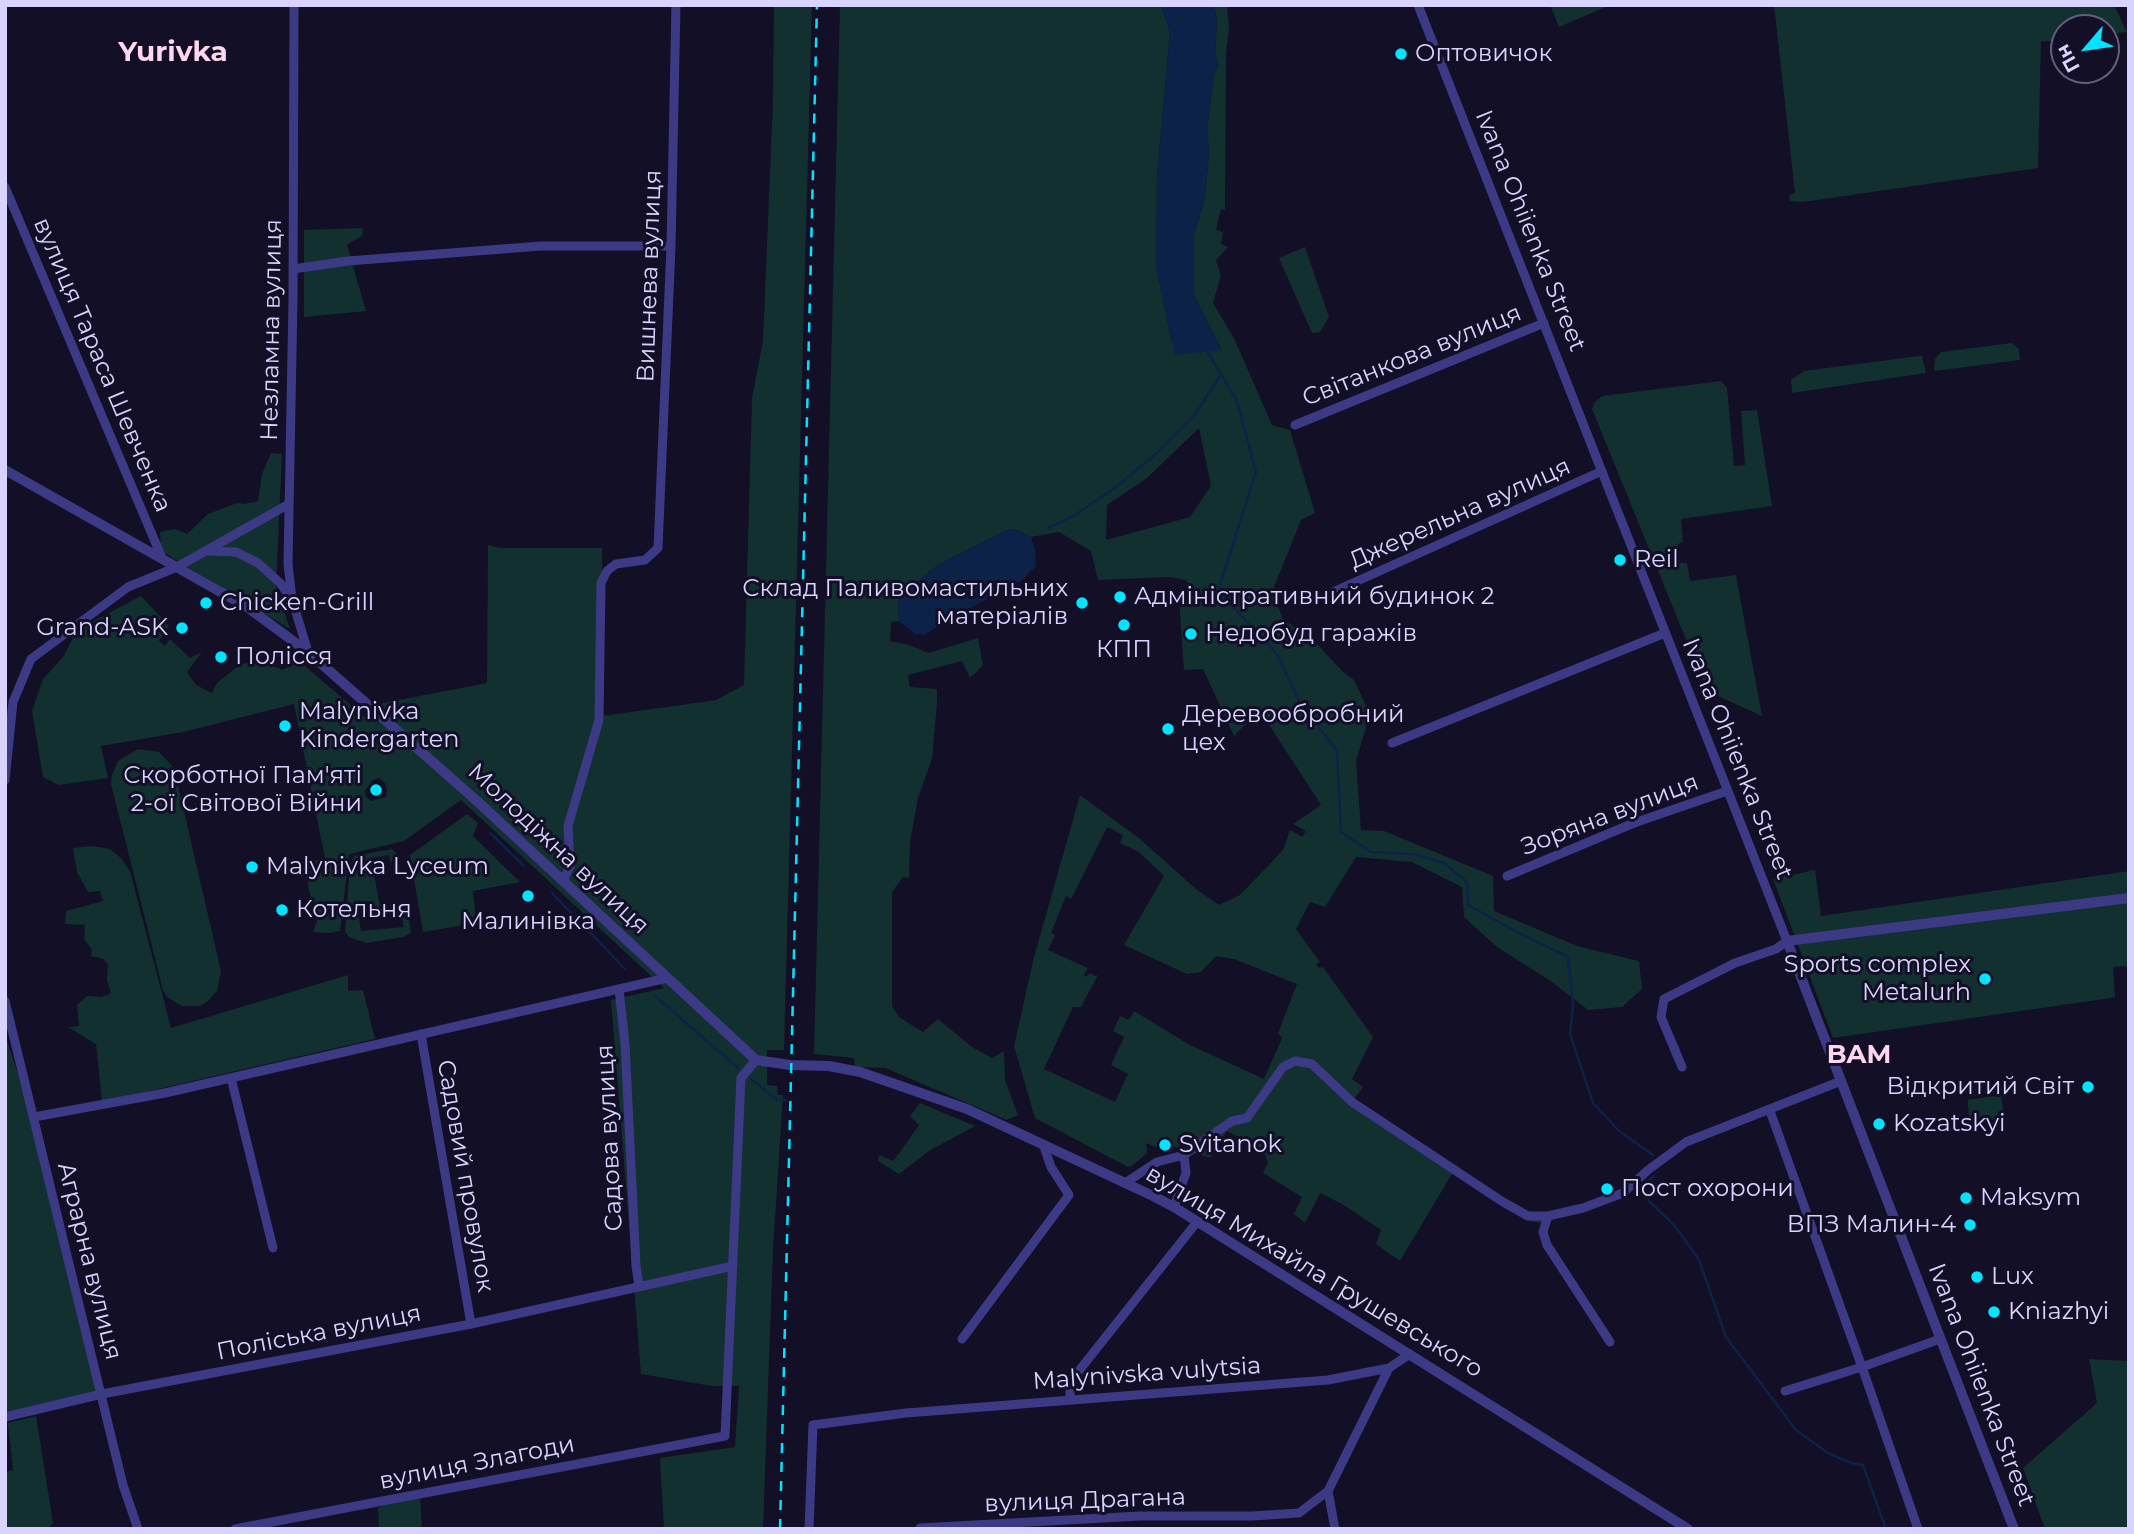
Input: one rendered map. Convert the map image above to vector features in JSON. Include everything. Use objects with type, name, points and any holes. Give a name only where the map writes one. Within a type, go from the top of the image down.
[{"type":"street","name":"Незламна вулиця","points":[[294,5],[288,564],[292,599],[308,652]]},
{"type":"street","name":"Вишнева вулиця","points":[[562,881],[570,866],[568,826],[599,720],[601,583],[607,571],[616,564],[645,560],[658,548],[671,246],[676,5]]},
{"type":"street","name":"Ivana Ohiienka Street","points":[[1418,5],[1787,941],[2014,1529]]},
{"type":"street","name":"вулиця Тараса Шевченка","points":[[5,187],[162,558]]},
{"type":"street","points":[[293,270],[348,261],[508,248],[671,246]]},
{"type":"street","name":"Світанкова вулиця","points":[[1295,425],[1544,323]]},
{"type":"street","name":"Молодіжна вулиця","points":[[5,470],[247,607],[308,652],[474,799],[757,1060]]},
{"type":"street","name":"Джерельна вулиця","points":[[1333,592],[1602,471]]},
{"type":"street","points":[[5,780],[13,702],[31,659],[128,587],[177,566],[289,504]]},
{"type":"street","points":[[206,551],[236,552],[258,563],[280,583],[292,599]]},
{"type":"street","points":[[1392,743],[1665,633]]},
{"type":"street","name":"Зоряна вулиця","points":[[1507,876],[1634,823],[1727,791]]},
{"type":"street","points":[[1682,1067],[1661,1017],[1664,999],[1735,963],[1776,949],[1787,941],[2129,898]]},
{"type":"street","points":[[34,1117],[165,1093],[667,978]]},
{"type":"street","name":"Садова вулиця","points":[[619,989],[625,1044],[639,1286]]},
{"type":"street","name":"Аграрна вулиця","points":[[5,1001],[123,1485],[138,1529]]},
{"type":"street","name":"Садовий провулок","points":[[421,1034],[471,1324]]},
{"type":"street","points":[[733,1266],[741,1078],[757,1060]]},
{"type":"street","name":"вулиця Михайла Грушевського","points":[[757,1060],[790,1065],[830,1066],[860,1072],[967,1108],[1125,1182],[1174,1207],[1688,1529]]},
{"type":"street","name":"вулиця Михайла Грушевського","points":[[1125,1182],[1157,1162],[1184,1155],[1232,1121],[1247,1118],[1283,1067],[1295,1061],[1312,1064],[1352,1102],[1503,1202],[1528,1216],[1548,1216]]},
{"type":"street","points":[[231,1078],[273,1248]]},
{"type":"street","points":[[1610,1342],[1547,1245],[1544,1231],[1548,1216],[1576,1210],[1623,1193],[1648,1170],[1686,1142],[1841,1081]]},
{"type":"street","points":[[1770,1111],[1919,1529]]},
{"type":"street","points":[[962,1339],[1069,1195],[1051,1167],[1043,1144]]},
{"type":"street","points":[[1174,1207],[1186,1173],[1184,1155]]},
{"type":"street","points":[[1070,1399],[1070,1382],[1197,1222]]},
{"type":"street","name":"Поліська вулиця","points":[[5,1417],[102,1394],[471,1324],[733,1266]]},
{"type":"street","name":"вулиця Злагоди","points":[[235,1529],[725,1436],[733,1266]]},
{"type":"street","points":[[1786,1391],[1940,1339]]},
{"type":"street","points":[[1335,1529],[1328,1491],[1389,1368],[1410,1354]]},
{"type":"street","name":"Malynivska vulytsia","points":[[809,1529],[813,1425],[906,1413],[1328,1380],[1389,1368]]},
{"type":"street","name":"вулиця Драгана","points":[[920,1528],[1140,1516],[1252,1516],[1298,1513],[1328,1491]]},
{"type":"green space","points":[[774,5],[812,5],[784,1050],[767,1050],[767,1085],[777,1086],[778,1095],[783,1095],[773,1250],[763,1529],[664,1529],[660,1458],[735,1447],[739,1386],[712,1386],[641,1374],[611,1000],[664,988],[461,800],[404,841],[349,854],[340,931],[313,932],[317,921],[308,886],[307,863],[325,858],[294,704],[183,732],[101,746],[108,778],[58,785],[43,777],[32,711],[43,679],[63,657],[77,630],[141,596],[169,626],[159,641],[165,646],[170,639],[190,658],[202,652],[187,672],[196,685],[212,693],[217,683],[239,665],[257,660],[283,670],[299,661],[367,719],[383,703],[487,683],[488,545],[500,548],[602,548],[603,716],[716,700],[744,685],[752,398],[763,341],[773,100]],"holes":[[[379,778],[385,783],[386,797],[371,801],[366,797],[365,791],[373,780]]]},
{"type":"green space","points":[[840,5],[1161,5],[1170,32],[1157,177],[1156,267],[1172,342],[1221,349],[1194,295],[1194,234],[1205,198],[1209,152],[1207,129],[1214,75],[1218,67],[1214,5],[1227,5],[1229,29],[1226,53],[1225,210],[1221,209],[1216,230],[1223,232],[1221,244],[1228,247],[1216,260],[1221,276],[1213,303],[1234,338],[1272,425],[1290,430],[1315,513],[1301,520],[1272,592],[1283,619],[1316,643],[1354,680],[1370,714],[1356,761],[1361,830],[1384,831],[1493,876],[1494,911],[1577,946],[1639,961],[1642,989],[1622,1007],[1588,1010],[1552,982],[1497,947],[1464,917],[1462,887],[1412,862],[1356,857],[1325,907],[1310,902],[1296,929],[1320,962],[1316,964],[1319,968],[1323,967],[1373,1037],[1352,1079],[1363,1087],[1353,1101],[1510,1204],[1534,1214],[1559,1216],[1541,1223],[1529,1221],[1453,1172],[1400,1261],[1376,1244],[1381,1230],[1320,1193],[1305,1223],[1294,1214],[1302,1197],[1263,1173],[1268,1163],[1264,1151],[1227,1131],[1210,1158],[1174,1146],[1170,1153],[1146,1143],[1147,1153],[1128,1167],[1035,1118],[1014,1046],[1034,957],[1080,795],[1140,839],[1196,889],[1219,905],[1240,895],[1283,850],[1290,830],[1302,837],[1306,831],[1293,824],[1321,805],[1268,723],[1256,714],[1234,736],[1203,669],[1184,670],[1179,599],[1190,584],[1185,580],[1169,577],[1098,580],[1091,551],[1059,532],[1031,537],[1015,529],[1005,531],[938,565],[909,588],[898,601],[899,621],[891,622],[890,641],[928,653],[978,638],[983,665],[970,678],[962,661],[908,675],[910,687],[937,689],[937,703],[932,759],[918,798],[910,842],[909,878],[903,877],[892,892],[892,1006],[899,1017],[923,1032],[938,1019],[972,1047],[992,1058],[1004,1051],[1005,1080],[1018,1115],[1007,1120],[885,1068],[855,1067],[854,1058],[814,1054]],"holes":[[[1199,428],[1211,486],[1190,517],[1106,540],[1107,505],[1147,478]],[[1107,827],[1123,835],[1120,843],[1139,852],[1164,876],[1124,945],[1187,974],[1201,972],[1216,956],[1234,959],[1297,984],[1278,1033],[1282,1038],[1264,1079],[1190,1045],[1134,1011],[1129,1020],[1120,1016],[1113,1031],[1124,1037],[1111,1065],[1128,1074],[1115,1102],[1044,1069],[1073,1007],[1081,1007],[1098,975],[1090,973],[1086,977],[1084,975],[1088,968],[1048,950],[1055,935],[1051,933],[1066,896],[1071,899]]]},
{"type":"green space","points":[[1550,5],[1610,5],[1559,27]]},
{"type":"green space","points":[[1774,5],[2114,5],[2118,14],[2050,14],[2050,41],[2041,42],[2038,168],[1803,202],[1790,201],[1789,195],[1795,193]]},
{"type":"green space","points":[[2120,17],[2127,32],[2120,33]]},
{"type":"green space","points":[[363,228],[362,236],[347,245],[366,311],[304,317],[304,230]]},
{"type":"green space","points":[[1305,247],[1329,317],[1320,332],[1312,333],[1279,258]]},
{"type":"green space","points":[[2012,343],[2019,349],[2020,360],[1934,371],[1935,359],[1941,352]]},
{"type":"green space","points":[[1922,356],[1926,373],[1792,393],[1791,380],[1804,371]]},
{"type":"green space","points":[[1721,381],[1727,388],[1734,466],[1745,465],[1741,411],[1757,410],[1772,506],[1681,519],[1683,542],[1678,544],[1680,563],[1687,563],[1690,581],[1736,575],[1762,716],[1707,691],[1592,409],[1602,396]]},
{"type":"green space","points":[[271,453],[282,454],[276,587],[290,629],[161,551],[160,532],[175,529],[187,534],[208,514],[237,503],[258,501],[262,474]]},
{"type":"green space","points":[[138,749],[159,752],[174,768],[221,971],[217,991],[200,1006],[182,1006],[167,997],[163,990],[111,784],[118,761]]},
{"type":"green space","points":[[467,814],[478,823],[473,836],[520,882],[473,891],[476,923],[423,932],[410,855]]},
{"type":"green space","points":[[93,846],[110,849],[130,871],[171,1028],[348,975],[348,991],[363,990],[375,1039],[102,1102],[96,1044],[68,1027],[79,1026],[77,1005],[87,996],[102,997],[111,993],[107,980],[108,964],[103,959],[91,956],[92,950],[84,939],[85,925],[65,924],[66,911],[103,901],[100,891],[88,892],[77,872],[73,848]]},
{"type":"green space","points":[[392,849],[396,853],[391,863],[389,855],[371,858],[380,907],[358,912],[361,931],[404,927],[401,914],[409,919],[411,933],[403,937],[366,943],[349,937],[345,932],[350,866],[354,856]]},
{"type":"green space","points":[[1815,870],[1821,916],[2129,871],[2129,966],[2113,967],[2115,997],[2111,998],[1833,1038],[1773,879]]},
{"type":"green space","points":[[5,1034],[31,1115],[97,1393],[5,1414]]},
{"type":"green space","points":[[2001,1095],[2004,1118],[1969,1122],[1968,1100]]},
{"type":"green space","points":[[920,1103],[975,1126],[929,1151],[899,1174],[878,1161],[879,1155],[893,1161],[919,1125],[910,1116]]},
{"type":"green space","points":[[2089,1359],[2129,1361],[2129,1529],[2045,1529],[2023,1468],[2097,1403]]},
{"type":"green space","points":[[36,1416],[53,1523],[47,1529],[5,1529],[5,1472],[13,1470],[8,1423]]},
{"type":"green space","points":[[420,1497],[422,1529],[379,1529],[378,1507]]},
{"type":"water","points":[[1161,5],[1214,5],[1217,21],[1215,51],[1218,67],[1214,75],[1207,129],[1209,152],[1205,198],[1194,234],[1194,294],[1221,350],[1175,355],[1156,267],[1157,177],[1170,32]]},
{"type":"water","points":[[1015,529],[1031,537],[1035,550],[1036,566],[1022,580],[924,635],[915,634],[899,621],[898,601],[909,588],[938,565],[1005,531]]},
{"type":"waterway","points":[[1207,351],[1237,401],[1256,472],[1218,591],[1277,654],[1300,703],[1337,751],[1341,832],[1371,852],[1414,854],[1444,863],[1467,882],[1468,905],[1568,957],[1573,1004],[1570,1034],[1593,1103],[1619,1131],[1653,1155]]},
{"type":"waterway","points":[[1048,528],[1075,515],[1116,487],[1156,454],[1194,416],[1221,375]]},
{"type":"waterway","points":[[490,833],[524,866]]},
{"type":"waterway","points":[[552,893],[625,969]]},
{"type":"waterway","points":[[655,996],[738,1068]]},
{"type":"waterway","points":[[751,1079],[777,1100],[786,1100]]},
{"type":"waterway","points":[[1654,1176],[1644,1185],[1649,1201],[1675,1226],[1699,1260],[1726,1337],[1796,1430],[1828,1453],[1863,1465],[1886,1529]]},
{"type":"railway","points":[[780,1529],[817,5]]},
{"type":"place","name":"Оптовичок","points":[[1401,54]]},
{"type":"place","name":"Reil","points":[[1620,560]]},
{"type":"place","name":"Адміністративний будинок 2","points":[[1120,597]]},
{"type":"place","name":"Chicken-Grill","points":[[206,603]]},
{"type":"place","name":"Склад Паливомастильних матеріалів","points":[[1082,603]]},
{"type":"place","name":"КПП","points":[[1124,625]]},
{"type":"place","name":"Grand-ASK","points":[[182,628]]},
{"type":"place","name":"Недобуд гаражів","points":[[1191,634]]},
{"type":"place","name":"Полісся","points":[[221,657]]},
{"type":"place","name":"Malynivka Kindergarten","points":[[285,726]]},
{"type":"place","name":"Деревообробний цех","points":[[1168,729]]},
{"type":"place","name":"Скорботної Пам'яті 2-ої Світової Війни","points":[[376,790]]},
{"type":"place","name":"Malynivka Lyceum","points":[[252,867]]},
{"type":"place","name":"Малинівка","points":[[528,896]]},
{"type":"place","name":"Котельня","points":[[282,910]]},
{"type":"place","name":"Sports complex Metalurh","points":[[1985,979]]},
{"type":"place","name":"Відкритий Світ","points":[[2088,1087]]},
{"type":"place","name":"Kozatskyi","points":[[1879,1124]]},
{"type":"place","name":"Svitanok","points":[[1165,1145]]},
{"type":"place","name":"Пост охорони","points":[[1607,1189]]},
{"type":"place","name":"Maksym","points":[[1966,1198]]},
{"type":"place","name":"ВПЗ Малин-4","points":[[1970,1225]]},
{"type":"place","name":"Lux","points":[[1977,1277]]},
{"type":"place","name":"Kniazhyi","points":[[1994,1312]]},
{"type":"district","name":"Yurivka","points":[[173,53]]},
{"type":"district","name":"BAM","points":[[1859,1055]]}]
